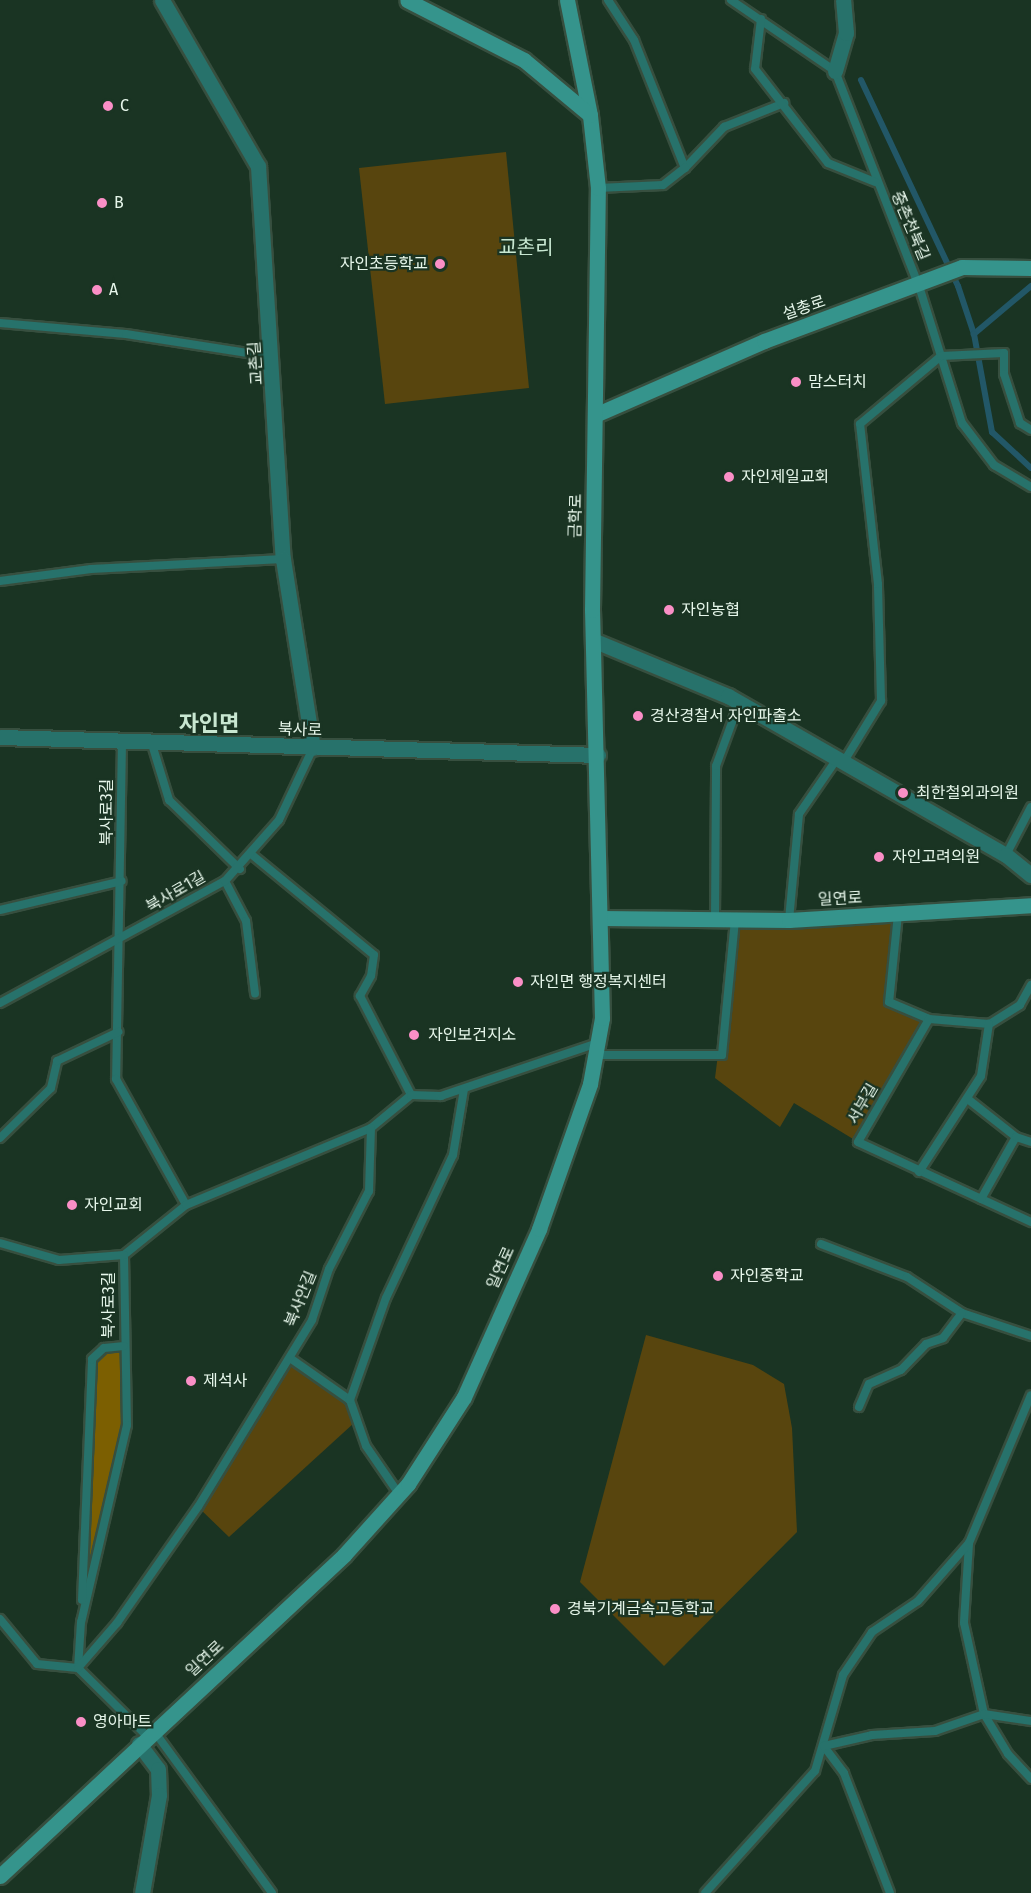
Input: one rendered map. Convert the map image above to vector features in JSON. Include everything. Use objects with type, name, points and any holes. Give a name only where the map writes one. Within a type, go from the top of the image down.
[{"type":"street","name":"교촌길","points":[[162,0],[258,166],[274,357],[283,559],[313,748]]},
{"type":"street","points":[[407,0],[524,60],[590,115]]},
{"type":"street","name":"금학로","points":[[567,0],[590,115],[598,188],[595,641],[601,918]]},
{"type":"street","points":[[835,71],[846,33],[843,0]]},
{"type":"street","name":"설총로","points":[[597,414],[764,341],[919,286],[962,267],[1031,268]]},
{"type":"street","points":[[595,641],[740,703],[1006,855],[1031,875]]},
{"type":"street","name":"북사로","points":[[0,737],[598,755]]},
{"type":"street","name":"일연로","points":[[0,1876],[344,1555],[399,1494],[474,1376],[539,1229],[597,1049],[601,918],[789,920],[1031,905]]},
{"type":"street","points":[[142,1893],[159,1795],[158,1770],[147,1737]]},
{"type":"lane","points":[[608,0],[634,40],[685,168]]},
{"type":"lane","points":[[731,0],[835,71]]},
{"type":"lane","points":[[761,19],[755,69],[784,103],[828,163],[875,182]]},
{"type":"lane","name":"중촌천북길","points":[[835,71],[875,182],[919,286],[962,423],[994,465],[1031,487]]},
{"type":"lane","points":[[598,188],[663,184],[685,168],[724,127],[784,103]]},
{"type":"lane","points":[[0,323],[126,334],[274,357]]},
{"type":"lane","points":[[789,920],[799,814],[840,761],[881,701],[878,584],[860,424],[941,356],[1004,353],[1004,374],[1020,423],[1031,430]]},
{"type":"lane","points":[[0,581],[91,569],[283,559]]},
{"type":"lane","points":[[715,919],[716,766],[740,703]]},
{"type":"lane","points":[[151,741],[169,800],[240,869]]},
{"type":"lane","name":"북사로3길","points":[[78,1668],[81,1622],[127,1425],[124,1255],[186,1205],[116,1079],[122,940],[122,742]]},
{"type":"lane","name":"북사로1길","points":[[0,1003],[122,940],[225,881],[240,869],[279,820],[313,748]]},
{"type":"lane","points":[[1006,855],[1031,807]]},
{"type":"lane","points":[[251,854],[374,955],[371,976],[360,996],[411,1095]]},
{"type":"lane","points":[[0,910],[122,880]]},
{"type":"lane","points":[[225,881],[246,921],[255,993]]},
{"type":"lane","points":[[898,914],[889,1002],[930,1019],[989,1024],[1020,1005],[1031,985]]},
{"type":"lane","points":[[186,1205],[371,1128],[411,1095],[441,1096],[597,1049],[722,1055],[735,919]]},
{"type":"lane","name":"서부길","points":[[930,1019],[858,1142],[1031,1222]]},
{"type":"lane","points":[[919,1172],[969,1100],[981,1076],[989,1024]]},
{"type":"lane","points":[[0,1138],[51,1088],[57,1061],[118,1032]]},
{"type":"lane","points":[[350,1400],[386,1298],[453,1155],[464,1089]]},
{"type":"lane","points":[[969,1100],[1016,1137],[1031,1142]]},
{"type":"lane","name":"북사안길","points":[[78,1668],[163,1559],[290,1358],[369,1191],[371,1128]]},
{"type":"lane","points":[[981,1199],[1016,1137]]},
{"type":"lane","points":[[0,1243],[58,1260],[124,1255]]},
{"type":"lane","points":[[821,1244],[907,1277],[962,1312],[1031,1336]]},
{"type":"lane","points":[[859,1407],[869,1384],[901,1370],[926,1344],[943,1338],[962,1312]]},
{"type":"lane","points":[[81,1622],[92,1359],[104,1348],[124,1346]]},
{"type":"lane","points":[[290,1358],[350,1400],[366,1446],[399,1494]]},
{"type":"lane","points":[[705,1893],[777,1819],[815,1771],[843,1675],[872,1632],[918,1601],[969,1543],[1031,1395]]},
{"type":"lane","points":[[969,1543],[964,1623],[984,1714],[1008,1754],[1031,1779]]},
{"type":"lane","points":[[0,1619],[37,1664],[78,1668],[115,1710],[147,1737],[272,1893]]},
{"type":"lane","points":[[824,1746],[872,1735],[935,1731],[984,1714],[1031,1721]]},
{"type":"lane","points":[[824,1746],[844,1773],[890,1893]]},
{"type":"shaded area","points":[[506,152],[529,388],[385,404],[359,168]]},
{"type":"shaded area","points":[[898,914],[889,1002],[929,1019],[858,1142],[794,1103],[780,1127],[715,1078],[735,919]]},
{"type":"shaded area","points":[[646,1335],[753,1365],[784,1384],[792,1428],[797,1532],[664,1666],[580,1582]]},
{"type":"shaded area","points":[[124,1346],[127,1425],[81,1622],[92,1359],[104,1348]]},
{"type":"shaded area","points":[[290,1358],[350,1400],[354,1423],[229,1537],[198,1507]]},
{"type":"waterway","points":[[861,80],[958,286],[974,334]]},
{"type":"waterway","points":[[1031,286],[974,334],[992,432],[1031,468]]},
{"type":"place","name":"C","points":[[108,106]]},
{"type":"place","name":"B","points":[[102,203]]},
{"type":"place","name":"자인초등학교","points":[[440,264]]},
{"type":"place","name":"A","points":[[97,290]]},
{"type":"place","name":"맘스터치","points":[[796,382]]},
{"type":"place","name":"자인제일교회","points":[[729,477]]},
{"type":"place","name":"자인농협","points":[[669,610]]},
{"type":"place","name":"경산경찰서 자인파출소","points":[[638,716]]},
{"type":"place","name":"최한철외과의원","points":[[903,793]]},
{"type":"place","name":"자인고려의원","points":[[879,857]]},
{"type":"place","name":"자인면 행정복지센터","points":[[518,982]]},
{"type":"place","name":"자인보건지소","points":[[414,1035]]},
{"type":"place","name":"자인교회","points":[[72,1205]]},
{"type":"place","name":"자인중학교","points":[[718,1276]]},
{"type":"place","name":"제석사","points":[[191,1381]]},
{"type":"place","name":"경북기계금속고등학교","points":[[555,1609]]},
{"type":"place","name":"영아마트","points":[[81,1722]]},
{"type":"district","name":"교촌리","points":[[526,247]]},
{"type":"district","name":"자인면","points":[[209,724]]}]
